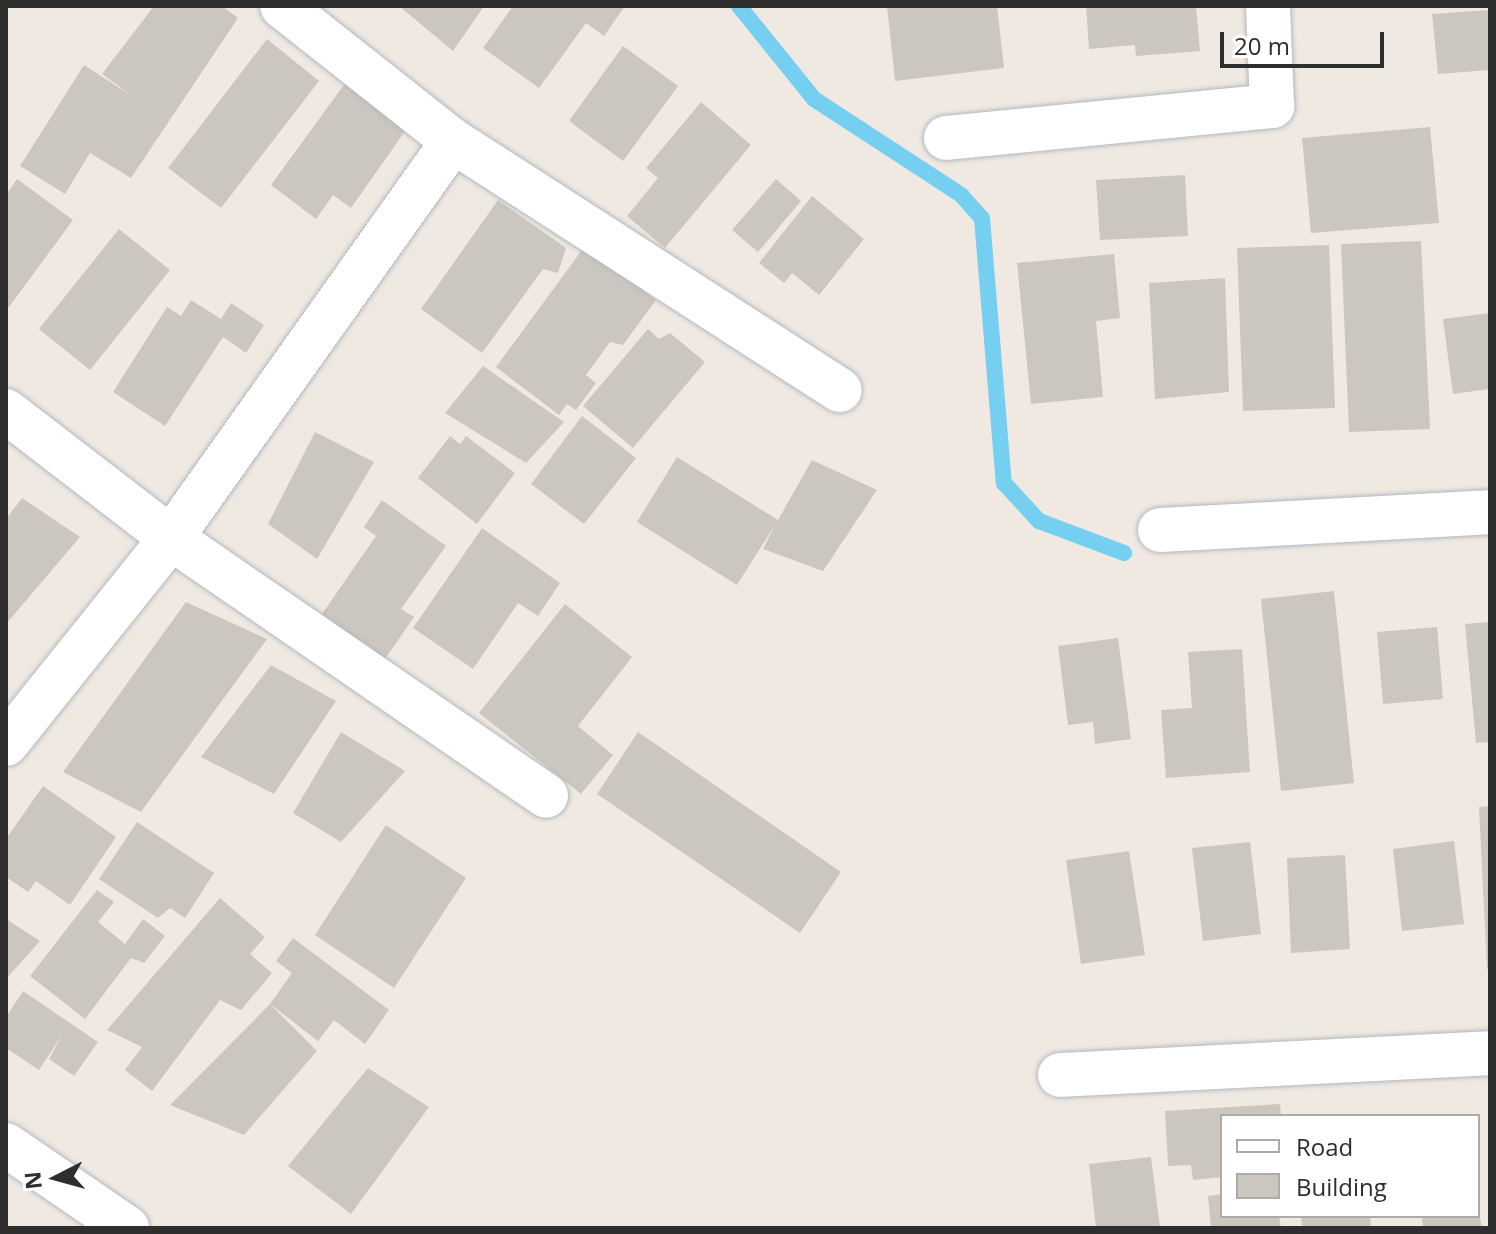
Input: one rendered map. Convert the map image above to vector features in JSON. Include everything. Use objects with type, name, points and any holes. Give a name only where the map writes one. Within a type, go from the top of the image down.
[{"type":"street","points":[[282,6],[453,141],[840,390]]},
{"type":"street","points":[[946,138],[1272,106],[1268,6]]},
{"type":"street","points":[[6,744],[171,538],[453,141]]},
{"type":"street","points":[[6,411],[171,538],[546,796]]},
{"type":"street","points":[[1160,530],[1490,512]]},
{"type":"street","points":[[1060,1075],[1490,1053]]},
{"type":"street","points":[[6,1145],[127,1228]]},
{"type":"building","points":[[154,6],[222,6],[238,18],[131,178],[90,153],[65,194],[20,166],[84,65],[132,96],[102,74]]},
{"type":"building","points":[[399,6],[484,6],[453,51]]},
{"type":"building","points":[[513,6],[625,6],[604,36],[586,23],[539,88],[483,48]]},
{"type":"building","points":[[887,6],[997,6],[1004,68],[895,81]]},
{"type":"building","points":[[1086,6],[1196,6],[1200,51],[1136,56],[1135,45],[1089,49]]},
{"type":"building","points":[[1490,10],[1490,70],[1438,74],[1432,14]]},
{"type":"building","points":[[267,39],[319,81],[221,208],[168,168]]},
{"type":"building","points":[[623,46],[678,86],[623,161],[569,121]]},
{"type":"building","points":[[346,82],[408,127],[351,208],[333,195],[316,219],[271,185]]},
{"type":"building","points":[[701,102],[751,145],[665,248],[627,216],[658,178],[646,168]]},
{"type":"building","points":[[1430,127],[1439,223],[1311,233],[1302,138]]},
{"type":"building","points":[[1185,175],[1188,236],[1100,240],[1096,180]]},
{"type":"building","points":[[17,179],[73,220],[6,311],[6,195]]},
{"type":"building","points":[[776,179],[801,201],[758,252],[732,230]]},
{"type":"building","points":[[812,196],[864,239],[819,295],[792,273],[784,283],[759,263]]},
{"type":"building","points":[[498,200],[566,248],[558,273],[543,269],[482,353],[421,309]]},
{"type":"building","points":[[119,229],[170,270],[90,370],[39,329]]},
{"type":"building","points":[[1421,241],[1430,429],[1349,432],[1341,244]]},
{"type":"building","points":[[1329,245],[1335,408],[1243,411],[1237,248]]},
{"type":"building","points":[[585,246],[656,300],[623,345],[610,342],[586,375],[596,383],[576,410],[567,404],[559,415],[496,367]]},
{"type":"building","points":[[1114,254],[1120,318],[1096,321],[1103,397],[1031,404],[1017,263]]},
{"type":"building","points":[[1225,278],[1229,392],[1155,399],[1149,283]]},
{"type":"building","points":[[191,300],[221,319],[231,303],[264,325],[246,353],[223,337],[165,426],[113,392],[167,307],[181,316]]},
{"type":"building","points":[[1490,313],[1490,389],[1453,394],[1443,319]]},
{"type":"building","points":[[648,329],[659,339],[670,333],[705,362],[633,448],[583,406]]},
{"type":"building","points":[[483,366],[564,422],[526,463],[445,413]]},
{"type":"building","points":[[582,416],[636,458],[584,524],[531,484]]},
{"type":"building","points":[[315,432],[374,462],[317,559],[268,524]]},
{"type":"building","points":[[450,436],[460,444],[466,436],[515,473],[477,524],[418,478]]},
{"type":"building","points":[[677,457],[778,520],[812,460],[877,490],[823,571],[763,549],[775,525],[737,585],[637,522]]},
{"type":"building","points":[[22,498],[80,537],[6,624],[6,519]]},
{"type":"building","points":[[382,500],[446,546],[401,609],[414,617],[385,659],[322,614],[376,536],[364,527]]},
{"type":"building","points":[[482,528],[560,583],[538,616],[518,603],[473,669],[413,628]]},
{"type":"building","points":[[1334,591],[1354,783],[1281,791],[1261,599]]},
{"type":"building","points":[[186,602],[267,639],[141,812],[63,772]]},
{"type":"building","points":[[565,604],[632,657],[578,726],[613,755],[581,794],[479,713]]},
{"type":"building","points":[[1490,622],[1490,742],[1476,743],[1465,624]]},
{"type":"building","points":[[1437,627],[1443,699],[1383,704],[1377,632]]},
{"type":"building","points":[[1118,638],[1131,739],[1095,744],[1093,722],[1068,725],[1058,646]]},
{"type":"building","points":[[1242,649],[1250,772],[1166,778],[1161,710],[1192,708],[1188,652]]},
{"type":"building","points":[[271,665],[336,701],[274,794],[201,757]]},
{"type":"building","points":[[341,732],[405,771],[341,842],[293,813]]},
{"type":"building","points":[[638,732],[841,872],[800,933],[597,794]]},
{"type":"building","points":[[43,786],[116,837],[70,905],[36,881],[28,892],[6,877],[6,839]]},
{"type":"building","points":[[1490,806],[1490,969],[1487,969],[1479,807]]},
{"type":"building","points":[[137,822],[214,873],[185,918],[170,908],[158,918],[99,879]]},
{"type":"building","points":[[386,825],[466,878],[394,988],[315,935]]},
{"type":"building","points":[[1454,841],[1464,924],[1402,931],[1393,849]]},
{"type":"building","points":[[1250,842],[1261,934],[1203,941],[1192,848]]},
{"type":"building","points":[[1129,851],[1145,955],[1081,964],[1066,860]]},
{"type":"building","points":[[1345,855],[1350,949],[1291,953],[1287,858]]},
{"type":"building","points":[[97,890],[114,902],[98,922],[125,944],[143,919],[165,936],[144,963],[131,958],[85,1019],[30,976]]},
{"type":"building","points":[[220,898],[265,937],[250,954],[272,973],[241,1010],[220,1000],[152,1091],[125,1070],[142,1047],[107,1030]]},
{"type":"building","points":[[6,919],[40,941],[6,979]]},
{"type":"building","points":[[293,938],[389,1010],[365,1044],[334,1020],[318,1041],[270,1004],[292,973],[276,961]]},
{"type":"building","points":[[23,991],[98,1042],[74,1076],[49,1059],[62,1035],[39,1070],[6,1048],[6,1017]]},
{"type":"building","points":[[270,1004],[317,1051],[244,1135],[170,1105]]},
{"type":"building","points":[[368,1068],[429,1107],[351,1214],[288,1166]]},
{"type":"building","points":[[1280,1104],[1281,1114],[1220,1114],[1220,1177],[1193,1180],[1191,1165],[1168,1166],[1165,1111]]},
{"type":"building","points":[[1151,1157],[1160,1228],[1096,1228],[1089,1164]]},
{"type":"building","points":[[1220,1194],[1220,1218],[1279,1218],[1281,1228],[1211,1228],[1208,1196]]},
{"type":"building","points":[[1480,1217],[1482,1228],[1423,1228],[1422,1218]]},
{"type":"building","points":[[1301,1218],[1370,1218],[1371,1228],[1302,1228]]},
{"type":"waterway","points":[[739,6],[814,99],[961,195],[982,218],[1004,483],[1039,521],[1124,553]]}]
